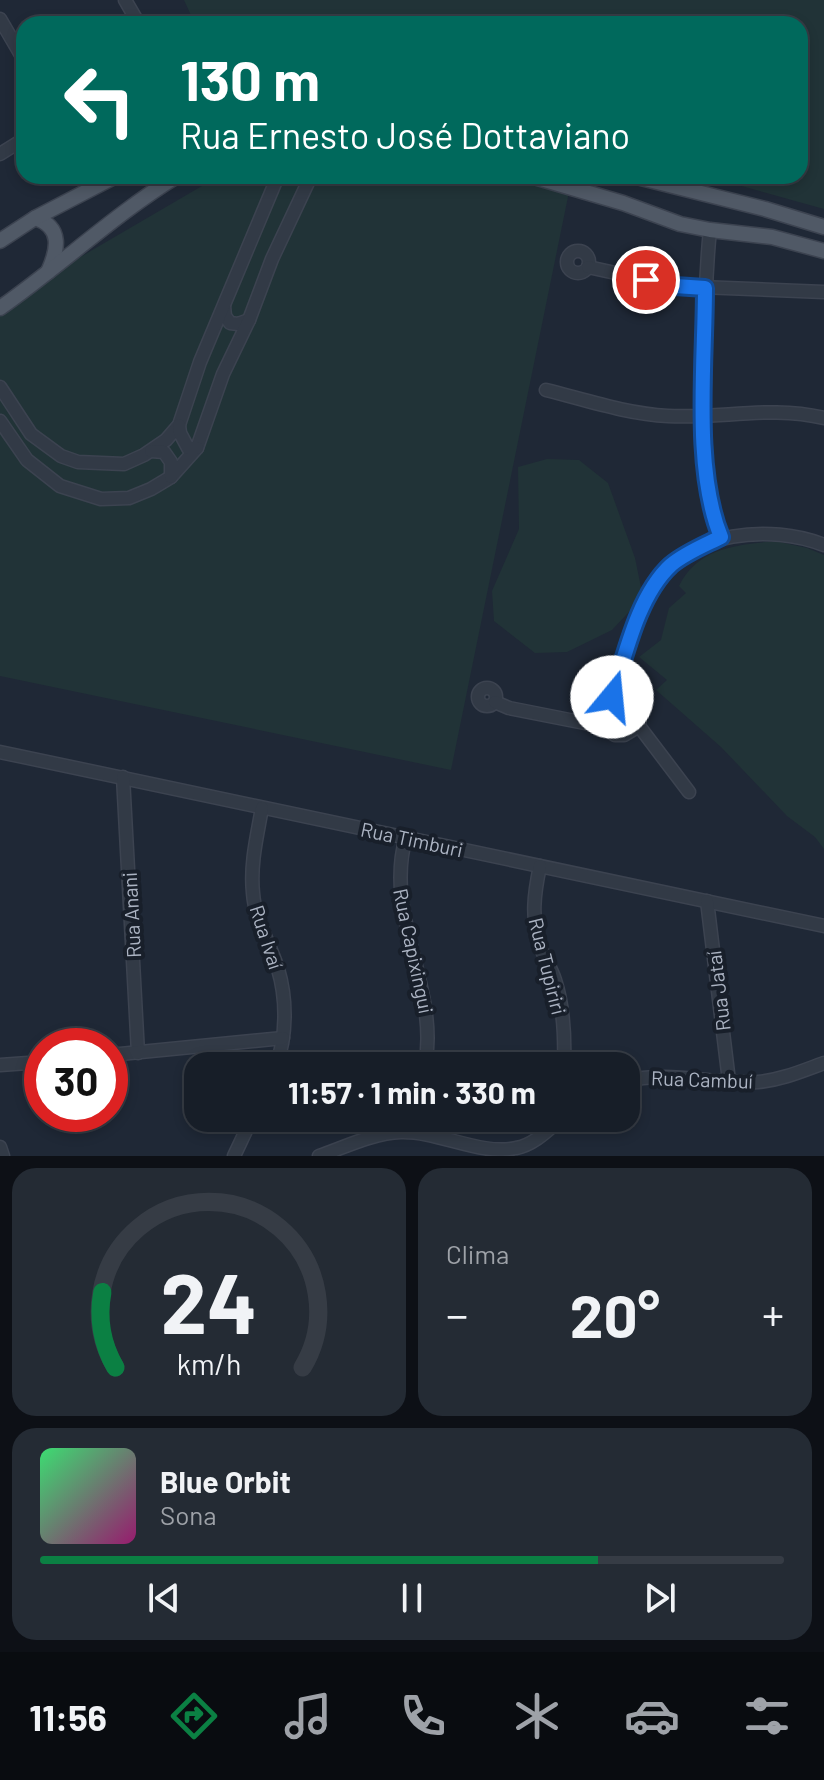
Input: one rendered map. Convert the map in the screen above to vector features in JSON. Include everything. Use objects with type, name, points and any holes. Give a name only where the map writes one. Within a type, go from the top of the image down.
[{"type":"main road","points":[[0,241],[35,218],[101,184]]},
{"type":"main road","points":[[0,308],[165,184]]},
{"type":"main road","points":[[558,184],[680,224],[772,237],[819,248]]},
{"type":"main road","points":[[665,184],[824,227]]},
{"type":"main road","points":[[35,218],[51,227],[56,235],[54,258],[46,276]]},
{"type":"street","points":[[0,19],[16,46]]},
{"type":"street","points":[[0,387],[31,434],[69,459],[124,464],[166,440],[179,425],[200,362],[275,184]]},
{"type":"street","points":[[0,421],[27,460],[60,486],[101,499],[129,498],[171,477],[197,448],[223,374],[307,184]]},
{"type":"street","points":[[710,230],[705,288],[705,480],[711,512],[721,537]]},
{"type":"street","points":[[588,267],[675,286],[824,292]]},
{"type":"street","points":[[240,270],[256,269],[263,283]]},
{"type":"street","points":[[224,306],[230,323],[249,320]]},
{"type":"street","points":[[546,390],[634,412],[668,416],[774,412],[824,418]]},
{"type":"street","points":[[179,425],[182,441],[188,448],[197,448]]},
{"type":"street","points":[[27,460],[33,462],[39,458],[43,443]]},
{"type":"street","points":[[150,451],[164,452],[169,456],[171,477]]},
{"type":"street","points":[[51,481],[56,463],[69,459]]},
{"type":"street","points":[[600,726],[602,710],[612,697],[631,635],[656,583],[672,564],[721,537],[785,536],[824,545]]},
{"type":"street","points":[[612,697],[621,697],[637,707],[639,726],[689,792]]},
{"type":"street","points":[[495,702],[509,708],[600,726],[607,732],[624,735],[639,726]]},
{"type":"street","name":"Rua Timburi","points":[[0,752],[824,926]]},
{"type":"street","name":"Rua Anani","points":[[123,777],[138,1053]]},
{"type":"street","name":"Rua Ivaí","points":[[262,808],[252,857],[253,894],[258,920],[278,968],[283,995],[283,1038],[280,1052]]},
{"type":"street","name":"Rua Capixingui","points":[[406,837],[398,871],[409,947],[424,995],[428,1022],[426,1052]]},
{"type":"street","name":"Rua Tupiriri","points":[[540,866],[533,920],[562,1005],[564,1052]]},
{"type":"street","name":"Rua Jataí","points":[[707,901],[729,1081]]},
{"type":"street","points":[[128,1054],[283,1038]]},
{"type":"street","points":[[0,1065],[24,1063]]},
{"type":"street","name":"Rua Cambuí","points":[[640,1077],[755,1082],[780,1079],[824,1063]]},
{"type":"street","points":[[236,1154],[246,1132]]},
{"type":"street","points":[[319,1156],[370,1138],[399,1132],[434,1134],[483,1147],[517,1148],[546,1132]]},
{"type":"street","points":[[0,1147],[3,1156]]},
{"type":"shaded area","points":[[184,0],[824,0],[824,209],[735,184],[808,184],[808,16],[191,16]]},
{"type":"shaded area","points":[[205,184],[556,184],[570,187],[451,770],[0,676],[0,304]]},
{"type":"shaded area","points":[[547,459],[579,460],[608,483],[635,558],[643,597],[612,630],[567,652],[535,653],[494,621],[492,591],[519,529],[518,467]]},
{"type":"shaded area","points":[[775,541],[824,555],[824,849],[815,837],[787,816],[721,747],[656,690],[667,680],[639,657],[661,640],[669,608],[686,593],[679,586],[697,563],[720,550]]},
{"type":"route","points":[[612,697],[631,635],[656,583],[672,564],[721,537],[711,512],[705,480],[705,288],[646,280]]}]
